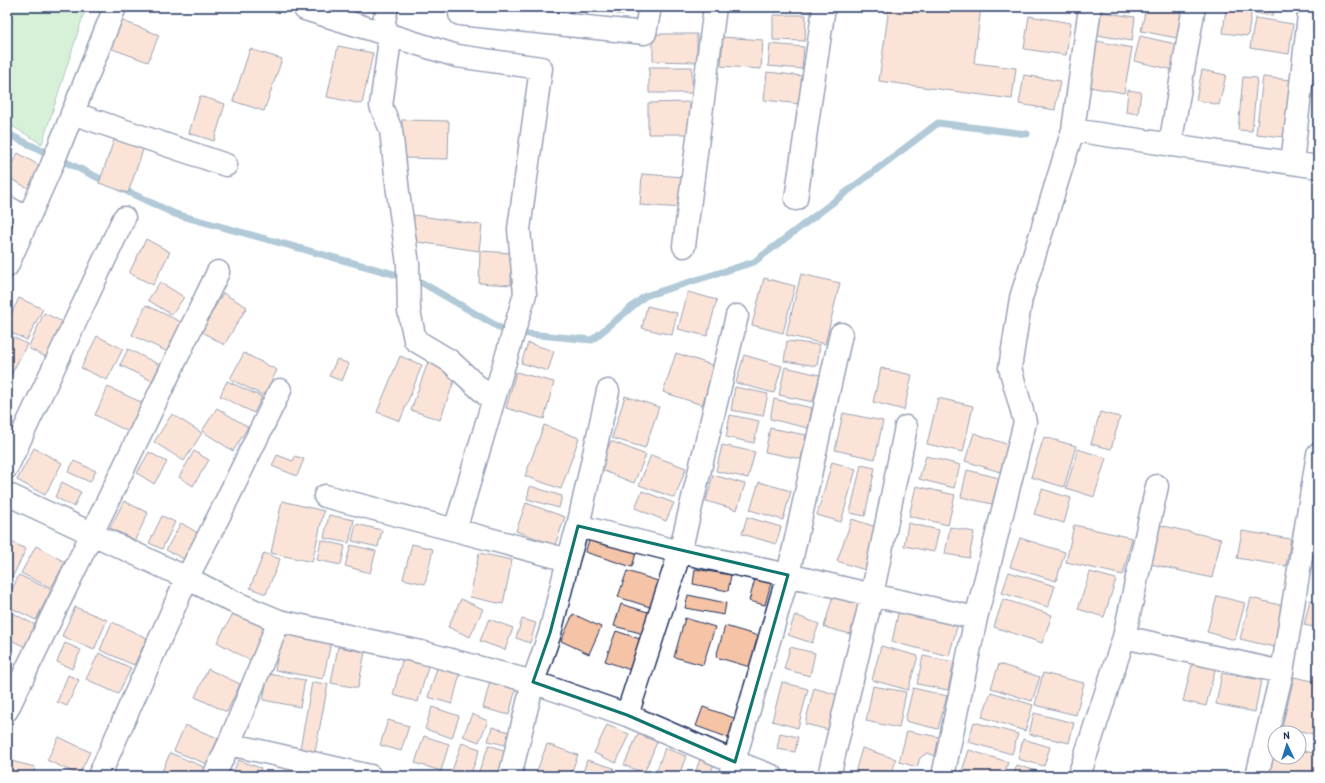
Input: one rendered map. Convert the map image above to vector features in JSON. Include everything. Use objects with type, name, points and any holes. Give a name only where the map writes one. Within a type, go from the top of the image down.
[{"type":"street","points":[[7,266],[51,167],[115,7]]},
{"type":"street","points":[[387,7],[384,22],[389,47],[381,106],[391,130],[408,267],[409,311],[415,340],[450,361],[493,401]]},
{"type":"street","points":[[461,7],[460,14],[646,34],[650,7]]},
{"type":"street","points":[[684,246],[715,7]]},
{"type":"street","points":[[796,199],[824,7]]},
{"type":"street","points":[[943,776],[976,618],[1025,422],[1010,368],[1022,298],[1073,130],[1090,7]]},
{"type":"street","points":[[1170,145],[1194,7]]},
{"type":"street","points":[[1292,163],[1310,7]]},
{"type":"street","points":[[304,10],[457,56],[541,68],[519,229],[525,294],[455,530]]},
{"type":"street","points":[[72,113],[226,165]]},
{"type":"street","points":[[1073,130],[1318,167]]},
{"type":"street","points":[[7,207],[28,219]]},
{"type":"street","points":[[7,467],[124,218]]},
{"type":"street","points":[[7,710],[218,272]]},
{"type":"street","points":[[627,715],[680,552],[737,316]]},
{"type":"street","points":[[732,769],[788,575],[841,334]]},
{"type":"street","points":[[99,776],[187,578],[221,512],[280,390]]},
{"type":"street","points":[[510,776],[533,682],[550,633],[578,526],[608,391]]},
{"type":"street","points":[[829,776],[872,595],[906,427]]},
{"type":"street","points":[[1257,776],[1282,672],[1318,459]]},
{"type":"street","points":[[1078,776],[1124,637],[1157,486]]},
{"type":"street","points":[[7,494],[187,578],[234,602],[279,621],[421,652],[533,682],[627,715],[732,769],[772,776]]},
{"type":"street","points":[[325,496],[568,560]]},
{"type":"street","points":[[578,526],[680,552],[976,618]]},
{"type":"street","points":[[214,776],[229,744],[279,621]]},
{"type":"street","points":[[1124,637],[1282,672]]},
{"type":"street","points":[[229,744],[370,776]]},
{"type":"highlighted area","points":[[578,526],[788,575],[735,762],[627,715],[533,682],[550,633]]},
{"type":"green space","points":[[7,7],[86,7],[42,144],[7,123]]},
{"type":"building","points":[[586,7],[625,7],[623,15]]},
{"type":"building","points":[[664,7],[705,7],[664,8]]},
{"type":"building","points":[[778,7],[813,7],[812,11],[778,9]]},
{"type":"building","points":[[853,7],[882,7],[882,10],[853,9]]},
{"type":"building","points":[[889,7],[981,7],[974,63],[1016,68],[1012,99],[879,81]]},
{"type":"building","points":[[1146,7],[1161,7],[1183,12],[1177,38],[1141,31]]},
{"type":"building","points":[[1226,7],[1252,7],[1248,36],[1223,33]]},
{"type":"building","points":[[1256,7],[1273,7],[1272,16],[1255,13]]},
{"type":"building","points":[[1101,12],[1135,17],[1132,41],[1097,35]]},
{"type":"building","points":[[773,15],[806,15],[805,41],[773,40]]},
{"type":"building","points":[[1029,16],[1071,23],[1066,55],[1024,49]]},
{"type":"building","points":[[1255,18],[1293,24],[1289,54],[1250,48]]},
{"type":"building","points":[[118,19],[159,35],[148,62],[107,47]]},
{"type":"building","points":[[653,34],[697,34],[697,62],[653,61]]},
{"type":"building","points":[[1140,36],[1180,45],[1174,70],[1134,61]]},
{"type":"building","points":[[723,37],[763,40],[761,69],[721,66]]},
{"type":"building","points":[[1097,41],[1132,48],[1124,93],[1089,87]]},
{"type":"building","points":[[770,44],[804,47],[802,69],[768,66]]},
{"type":"building","points":[[338,46],[373,53],[362,104],[327,97]]},
{"type":"building","points":[[250,49],[282,59],[264,111],[233,101]]},
{"type":"building","points":[[649,67],[692,67],[692,93],[649,93]]},
{"type":"building","points":[[1202,70],[1226,75],[1219,105],[1196,100]]},
{"type":"building","points":[[767,72],[803,76],[800,104],[764,100]]},
{"type":"building","points":[[1024,75],[1060,81],[1055,110],[1019,104]]},
{"type":"building","points":[[1243,77],[1257,78],[1252,131],[1238,130]]},
{"type":"building","points":[[1263,77],[1291,80],[1284,137],[1256,134]]},
{"type":"building","points":[[1128,90],[1141,92],[1138,114],[1126,112]]},
{"type":"building","points":[[200,96],[225,104],[214,141],[189,133]]},
{"type":"building","points":[[690,102],[690,134],[648,134],[648,103]]},
{"type":"building","points":[[402,120],[449,121],[448,159],[402,158]]},
{"type":"building","points":[[115,137],[144,147],[128,193],[99,183]]},
{"type":"building","points":[[18,153],[40,166],[28,188],[7,177],[7,172]]},
{"type":"building","points":[[642,174],[684,177],[682,208],[640,205]]},
{"type":"building","points":[[414,215],[482,225],[479,251],[411,241]]},
{"type":"building","points":[[146,239],[170,252],[153,285],[129,273]]},
{"type":"building","points":[[480,251],[512,253],[511,285],[479,283]]},
{"type":"building","points":[[801,274],[840,283],[825,344],[786,335]]},
{"type":"building","points":[[764,278],[795,286],[783,333],[752,325]]},
{"type":"building","points":[[160,282],[184,297],[172,315],[148,300]]},
{"type":"building","points":[[688,292],[717,300],[707,336],[678,329]]},
{"type":"building","points":[[223,293],[247,307],[224,345],[201,331]]},
{"type":"building","points":[[19,298],[43,309],[27,340],[7,331],[7,323]]},
{"type":"building","points":[[146,305],[183,323],[168,352],[132,335]]},
{"type":"building","points":[[647,306],[677,313],[672,335],[642,328]]},
{"type":"building","points":[[44,313],[69,325],[52,360],[28,348]]},
{"type":"building","points":[[7,334],[27,344],[9,379],[7,378]]},
{"type":"building","points":[[97,336],[123,349],[107,380],[81,368]]},
{"type":"building","points":[[787,341],[820,345],[817,366],[784,361]]},
{"type":"building","points":[[528,343],[554,351],[548,371],[521,363]]},
{"type":"building","points":[[128,349],[160,365],[152,381],[120,365]]},
{"type":"building","points":[[244,353],[277,370],[264,396],[230,379]]},
{"type":"building","points":[[676,353],[715,366],[702,405],[663,392]]},
{"type":"building","points":[[744,355],[782,366],[774,393],[736,383]]},
{"type":"building","points":[[400,356],[422,365],[400,421],[377,412]]},
{"type":"building","points":[[337,359],[349,364],[342,381],[329,376]]},
{"type":"building","points":[[428,362],[457,373],[440,420],[411,410]]},
{"type":"building","points":[[785,367],[820,375],[813,402],[779,395]]},
{"type":"building","points":[[881,368],[912,375],[904,410],[873,402]]},
{"type":"building","points":[[516,372],[554,382],[544,419],[506,408]]},
{"type":"building","points":[[227,381],[262,397],[254,413],[220,396]]},
{"type":"building","points":[[108,387],[143,403],[129,432],[95,415]]},
{"type":"building","points":[[735,387],[768,394],[763,416],[731,410]]},
{"type":"building","points":[[625,396],[659,407],[645,448],[612,438]]},
{"type":"building","points":[[938,398],[973,406],[963,452],[927,444]]},
{"type":"building","points":[[774,399],[812,408],[808,428],[770,419]]},
{"type":"building","points":[[217,408],[248,427],[233,451],[202,431]]},
{"type":"building","points":[[1100,412],[1120,417],[1111,449],[1091,444]]},
{"type":"building","points":[[843,413],[883,421],[875,459],[835,450]]},
{"type":"building","points":[[172,414],[202,433],[184,461],[154,442]]},
{"type":"building","points":[[730,415],[759,421],[754,443],[726,437]]},
{"type":"building","points":[[7,420],[17,425],[11,437],[7,435]]},
{"type":"building","points":[[544,425],[579,438],[561,489],[525,476]]},
{"type":"building","points":[[770,428],[806,435],[801,459],[765,452]]},
{"type":"building","points":[[974,433],[1009,445],[1000,472],[965,461]]},
{"type":"building","points":[[1044,437],[1076,446],[1064,487],[1031,477]]},
{"type":"building","points":[[611,441],[646,455],[634,483],[599,469]]},
{"type":"building","points":[[722,445],[755,452],[748,478],[716,471]]},
{"type":"building","points":[[34,448],[62,463],[45,495],[17,480]]},
{"type":"building","points":[[1078,449],[1106,458],[1094,497],[1066,488]]},
{"type":"building","points":[[194,451],[209,460],[193,486],[179,477]]},
{"type":"building","points":[[149,452],[167,462],[154,484],[137,473]]},
{"type":"building","points":[[277,455],[293,461],[295,456],[304,459],[297,476],[272,466]]},
{"type":"building","points":[[651,455],[686,468],[675,498],[639,485]]},
{"type":"building","points":[[926,456],[960,465],[954,488],[919,479]]},
{"type":"building","points":[[74,461],[96,471],[90,482],[68,472]]},
{"type":"building","points":[[832,462],[856,469],[841,522],[817,515]]},
{"type":"building","points":[[861,465],[875,468],[865,516],[850,513]]},
{"type":"building","points":[[967,470],[999,478],[992,504],[961,497]]},
{"type":"building","points":[[713,475],[745,484],[737,510],[706,501]]},
{"type":"building","points":[[62,482],[81,492],[74,507],[55,497]]},
{"type":"building","points":[[759,482],[791,491],[783,520],[750,510]]},
{"type":"building","points":[[530,486],[562,496],[559,508],[527,499]]},
{"type":"building","points":[[916,486],[955,495],[948,525],[909,516]]},
{"type":"building","points":[[1042,489],[1071,498],[1064,523],[1034,514]]},
{"type":"building","points":[[642,491],[674,503],[666,521],[635,508]]},
{"type":"building","points":[[124,501],[148,513],[135,540],[110,528]]},
{"type":"building","points":[[282,501],[324,511],[312,562],[271,553]]},
{"type":"building","points":[[526,503],[565,517],[555,545],[516,531]]},
{"type":"building","points":[[329,515],[354,520],[349,543],[324,538]]},
{"type":"building","points":[[162,516],[175,522],[162,549],[149,543]]},
{"type":"building","points":[[747,517],[781,527],[776,544],[742,534]]},
{"type":"building","points":[[852,519],[879,528],[865,570],[837,561]]},
{"type":"building","points":[[181,523],[198,533],[184,559],[166,550]]},
{"type":"building","points":[[908,523],[939,530],[934,552],[904,546]]},
{"type":"building","points":[[356,524],[382,530],[378,547],[352,541]]},
{"type":"building","points":[[1155,524],[1221,539],[1212,578],[1146,563]]},
{"type":"building","points":[[1074,525],[1132,538],[1123,575],[1066,562]]},
{"type":"building","points":[[950,527],[974,532],[969,558],[945,554]]},
{"type":"building","points":[[1242,531],[1291,539],[1286,566],[1237,558]]},
{"type":"building","points":[[592,532],[638,547],[632,567],[585,552]]},
{"type":"building","points":[[1020,538],[1065,552],[1056,581],[1010,567]]},
{"type":"building","points":[[7,540],[26,549],[11,580],[7,578]]},
{"type":"building","points":[[321,540],[345,546],[341,565],[317,560]]},
{"type":"building","points":[[412,544],[433,549],[425,584],[403,579]]},
{"type":"building","points":[[351,545],[376,551],[370,573],[345,566]]},
{"type":"building","points":[[36,546],[65,562],[51,588],[21,573]]},
{"type":"building","points":[[264,553],[280,559],[266,594],[250,588]]},
{"type":"building","points":[[479,553],[512,560],[503,604],[470,597]]},
{"type":"building","points":[[695,569],[731,575],[728,591],[693,584]]},
{"type":"building","points":[[627,571],[661,582],[653,608],[618,597]]},
{"type":"building","points":[[1009,572],[1055,586],[1048,607],[1002,593]]},
{"type":"building","points":[[1090,572],[1116,579],[1104,617],[1078,609]]},
{"type":"building","points":[[19,575],[51,590],[36,620],[7,606],[7,599]]},
{"type":"building","points":[[755,579],[771,583],[765,605],[749,601]]},
{"type":"building","points":[[834,592],[860,600],[850,634],[824,627]]},
{"type":"building","points":[[688,595],[726,603],[724,615],[685,608]]},
{"type":"building","points":[[1217,596],[1245,603],[1235,640],[1207,632]]},
{"type":"building","points":[[1251,598],[1284,606],[1274,647],[1240,639]]},
{"type":"building","points":[[461,599],[483,609],[470,637],[448,627]]},
{"type":"building","points":[[1003,599],[1052,615],[1042,643],[994,627]]},
{"type":"building","points":[[1310,600],[1318,602],[1318,628],[1304,625]]},
{"type":"building","points":[[621,604],[651,613],[644,634],[614,626]]},
{"type":"building","points":[[75,607],[107,620],[94,650],[62,636]]},
{"type":"building","points":[[899,609],[958,623],[949,656],[892,642]]},
{"type":"building","points":[[7,610],[39,627],[27,648],[7,638]]},
{"type":"building","points":[[234,612],[268,630],[251,661],[217,642]]},
{"type":"building","points":[[573,614],[601,627],[589,654],[561,641]]},
{"type":"building","points":[[795,615],[819,624],[812,643],[788,635]]},
{"type":"building","points":[[685,618],[715,627],[703,665],[674,657]]},
{"type":"building","points":[[489,619],[513,628],[505,650],[480,641]]},
{"type":"building","points":[[522,619],[536,623],[530,643],[516,638]]},
{"type":"building","points":[[112,622],[147,638],[134,665],[100,650]]},
{"type":"building","points":[[725,626],[759,636],[750,667],[716,657]]},
{"type":"building","points":[[616,631],[646,641],[636,672],[605,661]]},
{"type":"building","points":[[282,634],[331,643],[323,679],[275,670]]},
{"type":"building","points":[[65,643],[81,650],[72,669],[57,662]]},
{"type":"building","points":[[881,646],[918,656],[908,690],[872,680]]},
{"type":"building","points":[[338,647],[365,652],[358,688],[331,683]]},
{"type":"building","points":[[790,647],[815,653],[810,676],[784,669]]},
{"type":"building","points":[[99,653],[131,668],[118,694],[86,679]]},
{"type":"building","points":[[923,656],[954,662],[948,690],[917,684]]},
{"type":"building","points":[[403,657],[429,663],[418,702],[393,695]]},
{"type":"building","points":[[1194,657],[1217,662],[1206,706],[1183,701]]},
{"type":"building","points":[[999,664],[1040,677],[1032,701],[991,688]]},
{"type":"building","points":[[437,668],[460,674],[452,704],[428,697]]},
{"type":"building","points":[[208,669],[240,684],[227,712],[195,697]]},
{"type":"building","points":[[1043,673],[1084,683],[1076,715],[1035,705]]},
{"type":"building","points":[[1222,673],[1261,680],[1255,712],[1216,704]]},
{"type":"building","points":[[268,674],[305,680],[300,707],[263,700]]},
{"type":"building","points":[[68,675],[79,680],[67,706],[57,702]]},
{"type":"building","points":[[1294,677],[1318,682],[1318,735],[1307,733],[1307,725],[1282,725]]},
{"type":"building","points":[[490,681],[516,688],[509,715],[483,708]]},
{"type":"building","points":[[312,682],[328,684],[315,752],[300,749]]},
{"type":"building","points":[[782,682],[808,689],[798,728],[772,721]]},
{"type":"building","points":[[873,686],[906,692],[899,728],[866,721]]},
{"type":"building","points":[[814,688],[838,695],[829,730],[805,724]]},
{"type":"building","points":[[913,688],[947,696],[938,729],[905,721]]},
{"type":"building","points":[[991,692],[1033,705],[1025,731],[982,717]]},
{"type":"building","points":[[432,707],[459,716],[452,738],[425,729]]},
{"type":"building","points":[[703,707],[740,720],[732,739],[696,726]]},
{"type":"building","points":[[1034,713],[1074,723],[1069,743],[1029,734]]},
{"type":"building","points":[[472,714],[488,721],[479,742],[463,736]]},
{"type":"building","points":[[388,720],[409,726],[401,751],[380,745]]},
{"type":"building","points":[[974,722],[1018,734],[1012,754],[968,742]]},
{"type":"building","points":[[185,725],[218,738],[207,764],[174,751]]},
{"type":"building","points":[[607,725],[629,734],[616,763],[594,753]]},
{"type":"building","points":[[492,727],[513,733],[510,746],[488,741]]},
{"type":"building","points":[[907,731],[944,738],[939,757],[927,753],[920,758],[917,767],[899,762]]},
{"type":"building","points":[[780,733],[798,737],[795,752],[777,749]]},
{"type":"building","points":[[638,734],[657,742],[644,773],[624,765]]},
{"type":"building","points":[[424,736],[449,744],[441,771],[415,763]]},
{"type":"building","points":[[59,737],[90,752],[79,775],[47,760]]},
{"type":"building","points":[[1023,739],[1050,747],[1044,766],[1018,759]]},
{"type":"building","points":[[462,743],[480,749],[470,776],[450,776]]},
{"type":"building","points":[[547,744],[578,755],[570,776],[535,776]]},
{"type":"building","points":[[489,745],[509,752],[499,776],[477,776]]},
{"type":"building","points":[[665,748],[686,756],[679,776],[655,775]]},
{"type":"building","points":[[862,748],[896,759],[891,776],[854,776]]},
{"type":"building","points":[[969,750],[1008,762],[1004,776],[967,776],[961,774]]},
{"type":"building","points":[[1307,752],[1318,754],[1318,776],[1269,776],[1271,765],[1307,765]]},
{"type":"building","points":[[170,753],[204,767],[200,776],[165,776],[161,774]]},
{"type":"building","points":[[700,759],[714,764],[710,776],[694,776]]},
{"type":"building","points":[[7,760],[35,767],[33,776],[7,776]]},
{"type":"building","points":[[238,760],[261,768],[258,776],[232,776]]},
{"type":"building","points":[[587,760],[614,768],[611,776],[582,776]]},
{"type":"building","points":[[1017,765],[1043,773],[1042,776],[1013,776]]},
{"type":"building","points":[[308,771],[341,776],[307,776]]},
{"type":"waterway","points":[[120,188],[175,214],[419,281],[507,332],[592,340],[645,296],[754,262],[938,123],[1027,134]]},
{"type":"waterway","points":[[7,133],[109,183]]}]
